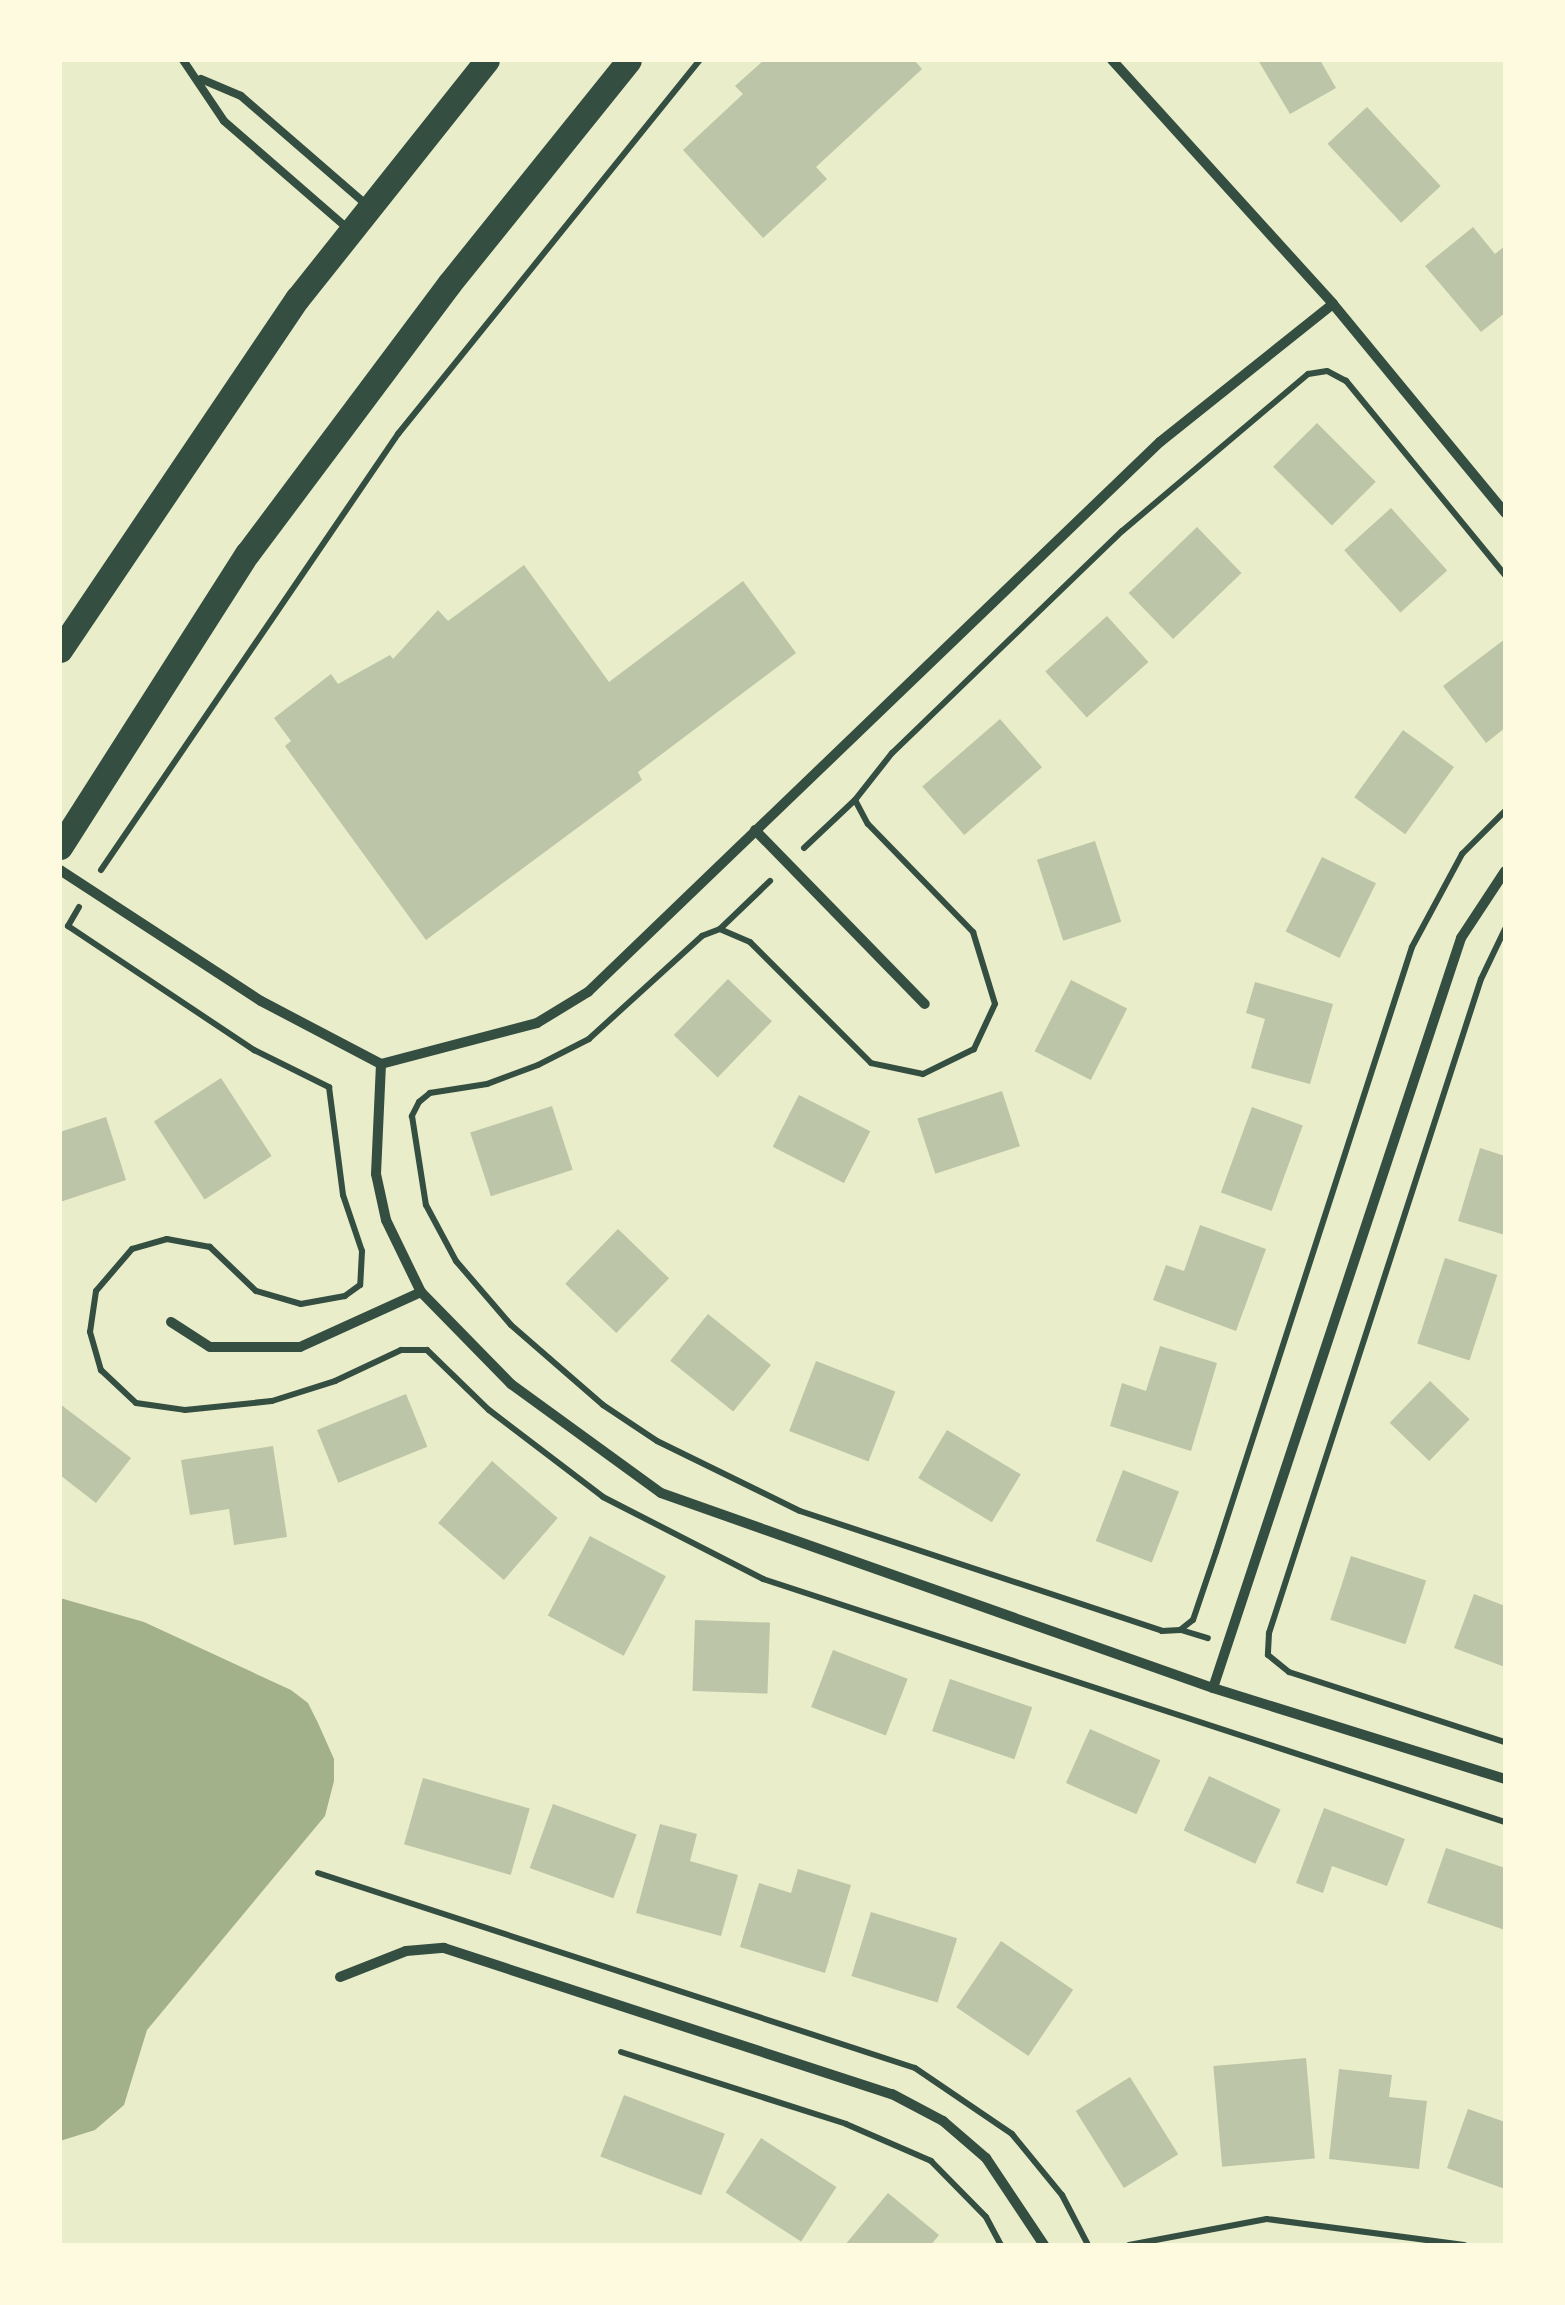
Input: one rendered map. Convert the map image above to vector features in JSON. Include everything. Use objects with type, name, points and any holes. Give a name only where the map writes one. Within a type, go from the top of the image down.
[{"type":"main road","points":[[60,650],[350,231],[487,60]]},
{"type":"main road","points":[[60,848],[248,554],[449,284],[629,60]]},
{"type":"street","points":[[1112,60],[1333,304],[1505,513]]},
{"type":"street","points":[[60,870],[261,1001],[381,1064],[537,1023],[588,992],[1160,442],[1333,304]]},
{"type":"street","points":[[755,830],[925,1004]]},
{"type":"street","points":[[1214,1688],[1461,938],[1505,871]]},
{"type":"street","points":[[381,1064],[376,1174],[386,1220],[421,1292],[511,1384],[661,1493],[1214,1688],[1505,1779]]},
{"type":"street","points":[[171,1322],[210,1347],[300,1346],[421,1292]]},
{"type":"street","points":[[340,1977],[406,1951],[444,1948],[892,2094],[943,2121],[986,2158],[1044,2245]]},
{"type":"lane","points":[[184,60],[201,80],[224,121],[350,231]]},
{"type":"lane","points":[[201,80],[240,96],[370,208]]},
{"type":"path","points":[[106,862],[398,434],[700,60]]},
{"type":"path","points":[[1505,575],[1346,380],[1327,371],[1308,374],[1122,531],[892,753],[855,800],[868,824],[973,932],[995,1004],[974,1048],[923,1074],[871,1062],[750,942],[720,928],[702,936],[589,1039],[538,1065],[487,1084],[430,1093],[419,1102],[412,1116],[426,1204],[456,1261],[511,1326],[603,1406],[657,1441],[800,1511],[1162,1630],[1180,1630],[1193,1620],[1412,947],[1462,854],[1505,811]]},
{"type":"path","points":[[1505,929],[1480,979],[1270,1633],[1268,1655],[1289,1672],[1505,1742]]},
{"type":"path","points":[[621,2052],[846,2124],[931,2161],[986,2218],[1002,2245]]},
{"type":"path","points":[[1129,2245],[1267,2219],[1464,2245]]},
{"type":"shaded area","points":[[60,1598],[144,1622],[291,1690],[308,1703],[318,1723],[334,1759],[334,1781],[325,1816],[147,2030],[124,2105],[95,2130],[60,2141]]},
{"type":"building","points":[[764,60],[914,60],[922,69],[816,167],[827,179],[763,238],[683,150],[743,94],[735,86]]},
{"type":"building","points":[[1258,60],[1320,60],[1336,88],[1290,114]]},
{"type":"building","points":[[1367,107],[1441,186],[1401,223],[1328,144]]},
{"type":"building","points":[[1473,227],[1495,254],[1505,246],[1505,313],[1481,332],[1425,266]]},
{"type":"building","points":[[1317,423],[1376,482],[1332,526],[1273,467]]},
{"type":"building","points":[[1391,508],[1447,570],[1400,613],[1344,550]]},
{"type":"building","points":[[1197,527],[1241,573],[1173,639],[1129,593]]},
{"type":"building","points":[[524,565],[609,682],[743,581],[796,653],[638,772],[642,780],[426,940],[285,746],[291,741],[274,718],[331,674],[338,684],[390,655],[393,659],[438,610],[448,621]]},
{"type":"building","points":[[1107,616],[1148,662],[1087,718],[1045,672]]},
{"type":"building","points":[[1505,639],[1505,728],[1486,743],[1443,686]]},
{"type":"building","points":[[1000,719],[1042,767],[964,835],[922,787]]},
{"type":"building","points":[[1403,730],[1454,767],[1405,834],[1354,797]]},
{"type":"building","points":[[1095,841],[1121,922],[1063,941],[1037,860]]},
{"type":"building","points":[[1322,857],[1376,883],[1340,958],[1286,932]]},
{"type":"building","points":[[728,979],[772,1021],[718,1077],[674,1035]]},
{"type":"building","points":[[1071,980],[1127,1009],[1091,1080],[1035,1051]]},
{"type":"building","points":[[1255,982],[1333,1004],[1310,1084],[1251,1068],[1265,1019],[1246,1013]]},
{"type":"building","points":[[221,1078],[272,1156],[205,1200],[154,1122]]},
{"type":"building","points":[[1002,1091],[1020,1146],[935,1174],[917,1119]]},
{"type":"building","points":[[799,1095],[870,1131],[844,1183],[773,1147]]},
{"type":"building","points":[[552,1106],[573,1170],[491,1196],[470,1133]]},
{"type":"building","points":[[1252,1107],[1303,1125],[1272,1211],[1221,1193]]},
{"type":"building","points":[[106,1117],[126,1180],[60,1202],[60,1132]]},
{"type":"building","points":[[1480,1148],[1505,1156],[1505,1235],[1458,1221]]},
{"type":"building","points":[[1200,1225],[1266,1249],[1236,1331],[1153,1300],[1166,1265],[1184,1271]]},
{"type":"building","points":[[618,1229],[669,1278],[616,1333],[565,1284]]},
{"type":"building","points":[[1445,1258],[1497,1275],[1469,1361],[1417,1344]]},
{"type":"building","points":[[708,1314],[771,1365],[733,1412],[670,1361]]},
{"type":"building","points":[[1160,1346],[1217,1363],[1191,1451],[1110,1426],[1122,1383],[1146,1391]]},
{"type":"building","points":[[816,1361],[895,1391],[868,1461],[789,1431]]},
{"type":"building","points":[[1430,1381],[1470,1419],[1429,1461],[1390,1423]]},
{"type":"building","points":[[406,1394],[427,1447],[338,1483],[317,1430]]},
{"type":"building","points":[[60,1404],[131,1458],[96,1503],[60,1475]]},
{"type":"building","points":[[947,1430],[1021,1474],[992,1522],[918,1478]]},
{"type":"building","points":[[273,1446],[287,1537],[234,1545],[229,1509],[190,1515],[181,1460]]},
{"type":"building","points":[[492,1461],[558,1518],[504,1580],[438,1523]]},
{"type":"building","points":[[1123,1470],[1179,1492],[1152,1562],[1096,1541]]},
{"type":"building","points":[[590,1536],[666,1576],[624,1656],[548,1615]]},
{"type":"building","points":[[1351,1556],[1426,1580],[1405,1644],[1330,1620]]},
{"type":"building","points":[[1474,1594],[1505,1606],[1505,1667],[1454,1648]]},
{"type":"building","points":[[695,1620],[770,1623],[767,1694],[693,1691]]},
{"type":"building","points":[[833,1650],[908,1679],[886,1736],[811,1707]]},
{"type":"building","points":[[950,1679],[1032,1707],[1014,1759],[932,1731]]},
{"type":"building","points":[[1090,1729],[1160,1760],[1136,1814],[1066,1783]]},
{"type":"building","points":[[1209,1776],[1281,1809],[1255,1864],[1184,1830]]},
{"type":"building","points":[[423,1778],[530,1809],[511,1875],[404,1844]]},
{"type":"building","points":[[553,1804],[637,1834],[613,1898],[530,1868]]},
{"type":"building","points":[[1324,1808],[1405,1839],[1387,1886],[1332,1866],[1323,1893],[1296,1883]]},
{"type":"building","points":[[660,1824],[697,1834],[690,1861],[738,1875],[721,1936],[636,1913]]},
{"type":"building","points":[[1446,1848],[1505,1868],[1505,1930],[1427,1903]]},
{"type":"building","points":[[798,1869],[851,1885],[825,1973],[740,1947],[759,1883],[791,1893]]},
{"type":"building","points":[[871,1912],[957,1938],[937,2002],[851,1976]]},
{"type":"building","points":[[1001,1941],[1073,1990],[1028,2056],[956,2007]]},
{"type":"building","points":[[1306,2058],[1315,2159],[1222,2167],[1213,2066]]},
{"type":"building","points":[[1339,2069],[1392,2075],[1389,2097],[1427,2101],[1419,2169],[1329,2159]]},
{"type":"building","points":[[1130,2077],[1178,2154],[1124,2188],[1076,2111]]},
{"type":"building","points":[[624,2095],[725,2134],[701,2195],[600,2157]]},
{"type":"building","points":[[1468,2109],[1505,2122],[1505,2189],[1447,2168]]},
{"type":"building","points":[[761,2138],[836,2187],[801,2242],[726,2193]]},
{"type":"building","points":[[888,2193],[939,2235],[931,2245],[845,2245]]}]
